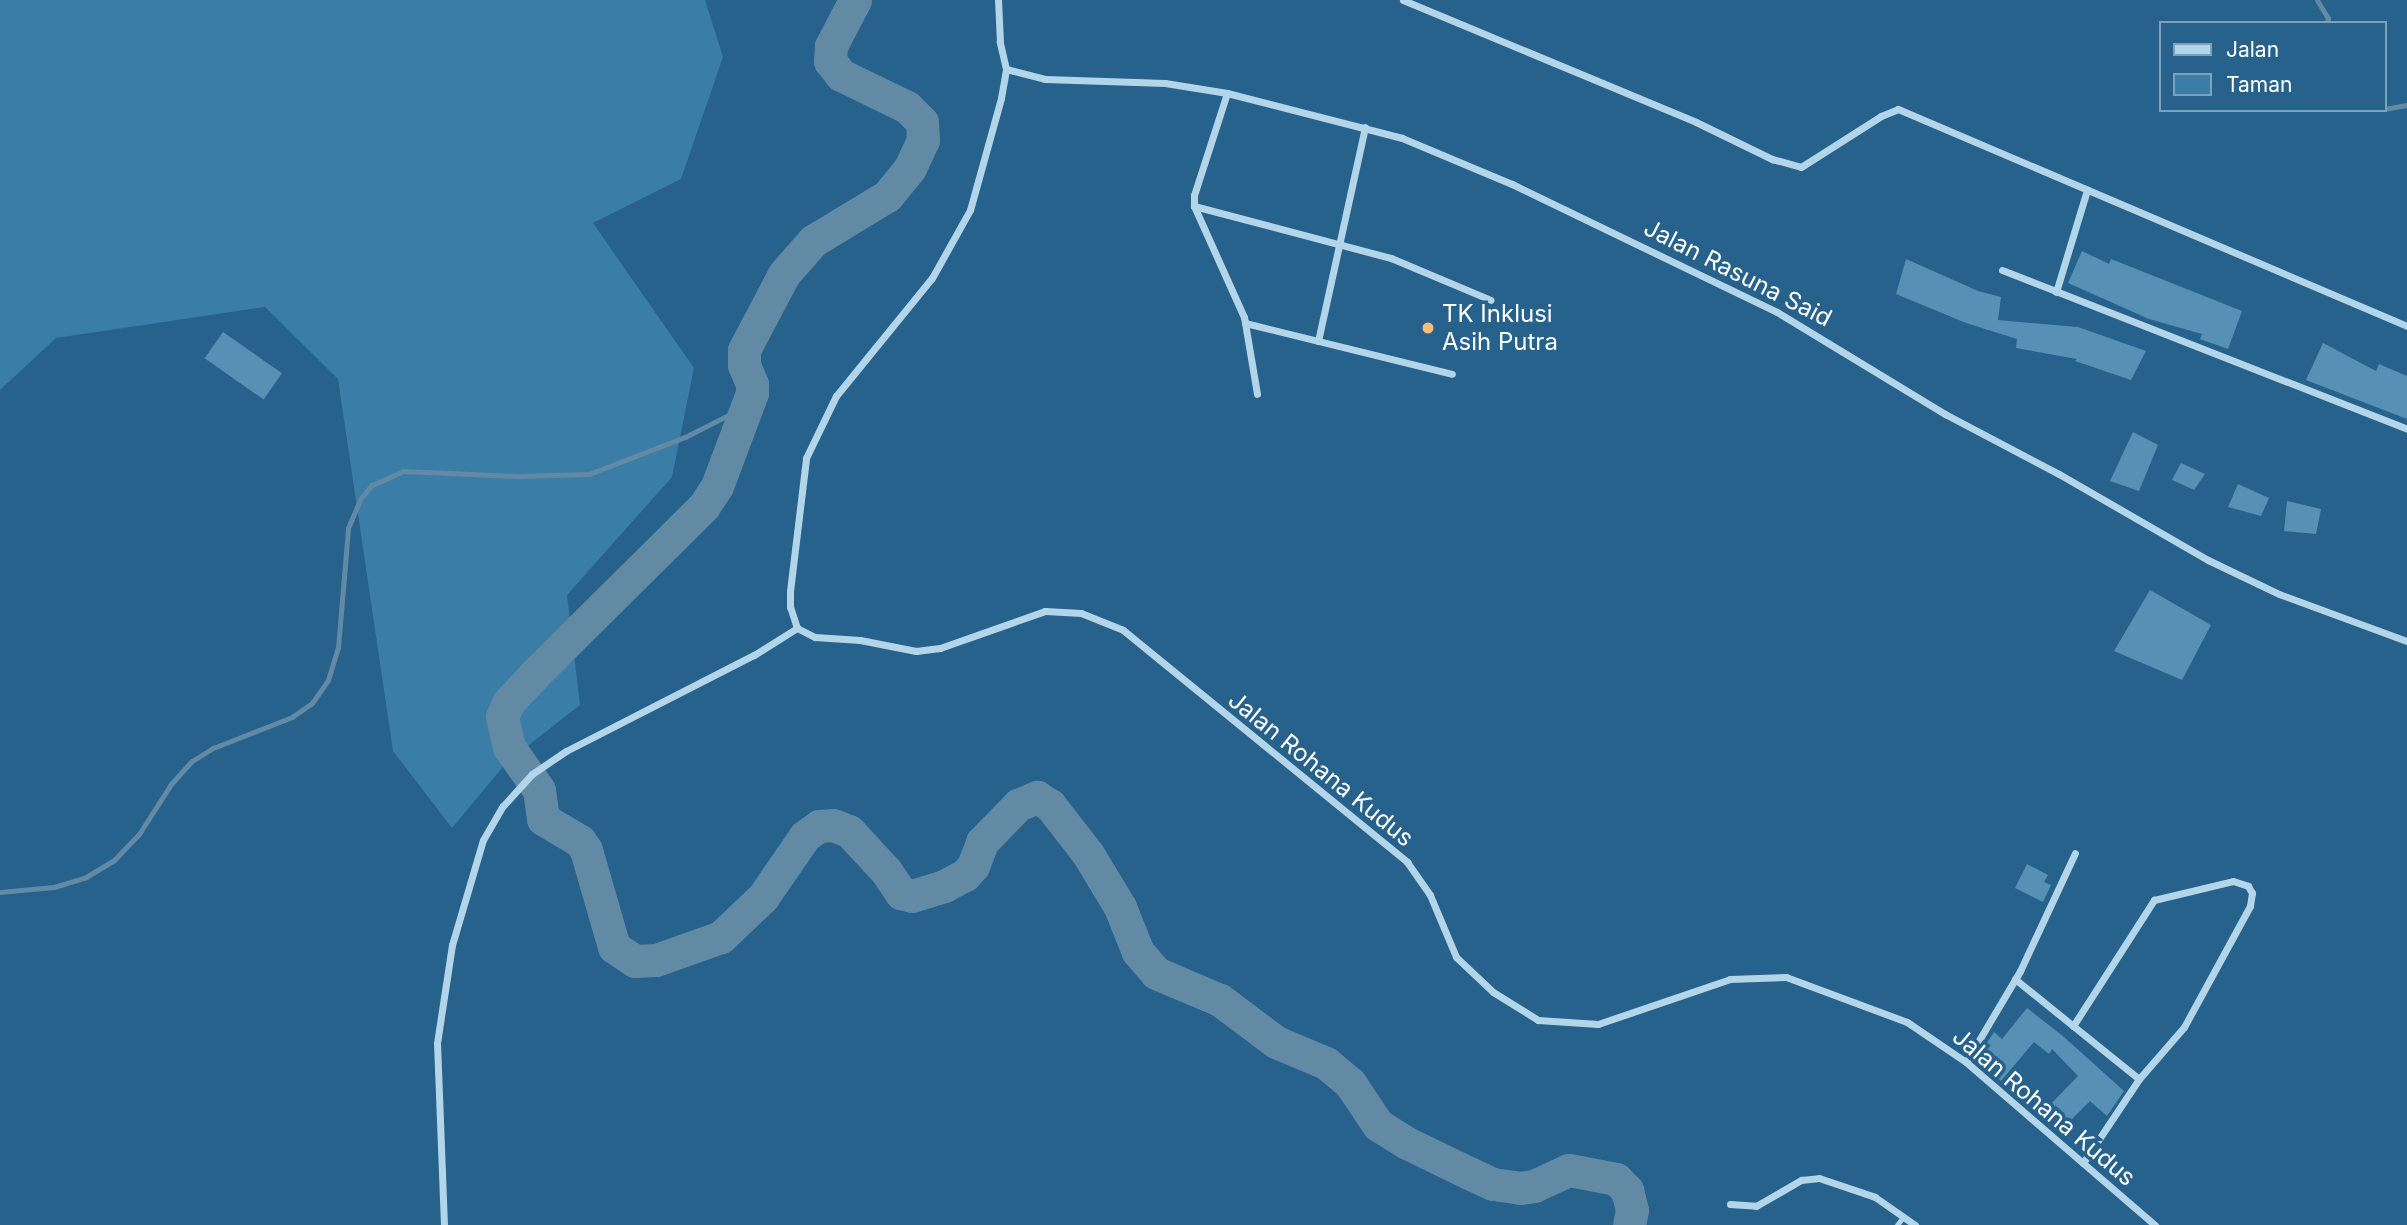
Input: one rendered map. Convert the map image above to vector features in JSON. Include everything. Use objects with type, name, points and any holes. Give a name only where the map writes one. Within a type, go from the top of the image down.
[{"type":"street","points":[[444,1225],[437,1043],[452,945],[483,840],[503,806],[532,774],[566,751],[754,655],[797,628],[790,607],[790,592],[806,458],[836,396],[932,278],[970,210],[1001,98],[1006,69],[999,42],[998,0]]},
{"type":"street","points":[[1403,0],[1696,122],[1772,159],[1801,167],[1881,116],[1898,109],[2407,326]]},
{"type":"street","name":"Jalan Rasuna Said","points":[[1006,69],[1045,79],[1165,83],[1227,93],[1402,138],[1512,184],[1777,312],[1832,342],[1923,401],[2059,474],[2208,560],[2279,594],[2407,641]]},
{"type":"street","points":[[1227,93],[1194,195],[1194,206],[1231,283],[1245,323],[1257,394]]},
{"type":"street","points":[[1318,341],[1365,127]]},
{"type":"street","points":[[2056,292],[2087,190]]},
{"type":"street","points":[[1194,206],[1391,258],[1491,300]]},
{"type":"street","points":[[2002,271],[2407,429]]},
{"type":"street","points":[[1245,323],[1452,374]]},
{"type":"street","name":"Jalan Rohana Kudus","points":[[797,628],[816,637],[860,640],[916,651],[940,648],[1045,611],[1081,613],[1123,630],[1407,862],[1430,895],[1456,957],[1493,992],[1538,1020],[1598,1024],[1730,979],[1786,977],[1907,1022],[1966,1062],[2155,1225]]},
{"type":"street","points":[[1966,1062],[2015,979],[2075,853]]},
{"type":"street","points":[[2073,1026],[2154,900],[2233,881],[2248,886],[2252,893],[2250,906],[2184,1027],[2138,1079],[2083,1163]]},
{"type":"street","points":[[2015,979],[2138,1079]]},
{"type":"street","points":[[1730,1204],[1756,1206],[1801,1180],[1819,1178],[1875,1197],[1915,1225]]},
{"type":"lane","points":[[1897,1225],[1903,1217]]},
{"type":"green space","points":[[0,0],[705,0],[723,57],[681,179],[593,223],[694,368],[672,477],[567,595],[580,705],[507,762],[452,828],[393,751],[338,379],[265,307],[56,338],[0,390]]},
{"type":"building","points":[[2082,251],[2109,264],[2111,259],[2242,311],[2228,349],[2200,339],[2202,334],[2149,319],[2068,283]]},
{"type":"building","points":[[1906,259],[1978,291],[2001,297],[1998,320],[2078,327],[2146,351],[2131,380],[2075,361],[2077,359],[2016,348],[2017,339],[1966,323],[1896,294]]},
{"type":"building","points":[[223,332],[282,373],[264,400],[205,358]]},
{"type":"building","points":[[2323,343],[2376,371],[2379,364],[2407,376],[2407,419],[2306,380]]},
{"type":"building","points":[[2133,432],[2158,445],[2139,491],[2110,481]]},
{"type":"building","points":[[2181,463],[2205,474],[2194,490],[2172,480]]},
{"type":"building","points":[[2238,484],[2269,498],[2261,516],[2228,507]]},
{"type":"building","points":[[2287,501],[2321,509],[2316,534],[2284,531]]},
{"type":"building","points":[[2150,590],[2211,625],[2182,680],[2114,651]]},
{"type":"building","points":[[2027,864],[2048,875],[2044,882],[2051,885],[2043,902],[2015,888]]},
{"type":"building","points":[[2027,1008],[2124,1091],[2107,1116],[2090,1101],[2063,1128],[2044,1111],[2078,1076],[2052,1049],[2049,1054],[2034,1042],[2001,1081],[1976,1060],[1994,1032],[2002,1039]]},
{"type":"waterway","points":[[855,0],[831,46],[830,61],[841,75],[907,107],[922,122],[923,140],[910,168],[887,196],[813,241],[784,274],[744,350],[744,365],[752,384],[752,393],[717,486],[704,506],[533,676],[508,703],[502,717],[509,747],[539,790],[543,819],[580,841],[586,850],[614,947],[635,961],[656,960],[721,937],[763,897],[805,836],[819,826],[833,825],[849,831],[886,871],[901,893],[912,896],[944,886],[965,875],[973,866],[982,842],[1018,805],[1037,797],[1050,805],[1088,854],[1120,907],[1138,952],[1156,973],[1220,1000],[1276,1042],[1326,1063],[1350,1083],[1378,1125],[1407,1143],[1493,1184],[1520,1188],[1534,1186],[1569,1170],[1616,1179],[1627,1190],[1632,1210],[1629,1225]]},
{"type":"waterway","points":[[2317,0],[2327,21]]},
{"type":"waterway","points":[[2386,109],[2407,105]]},
{"type":"waterway","points":[[0,892],[54,887],[86,877],[114,860],[139,834],[171,784],[192,761],[213,748],[292,717],[312,703],[328,680],[338,648],[348,528],[361,498],[372,485],[403,471],[518,476],[589,474],[685,437],[748,405]]},
{"type":"place","name":"TK Inklusi Asih Putra","points":[[1428,328]]}]
